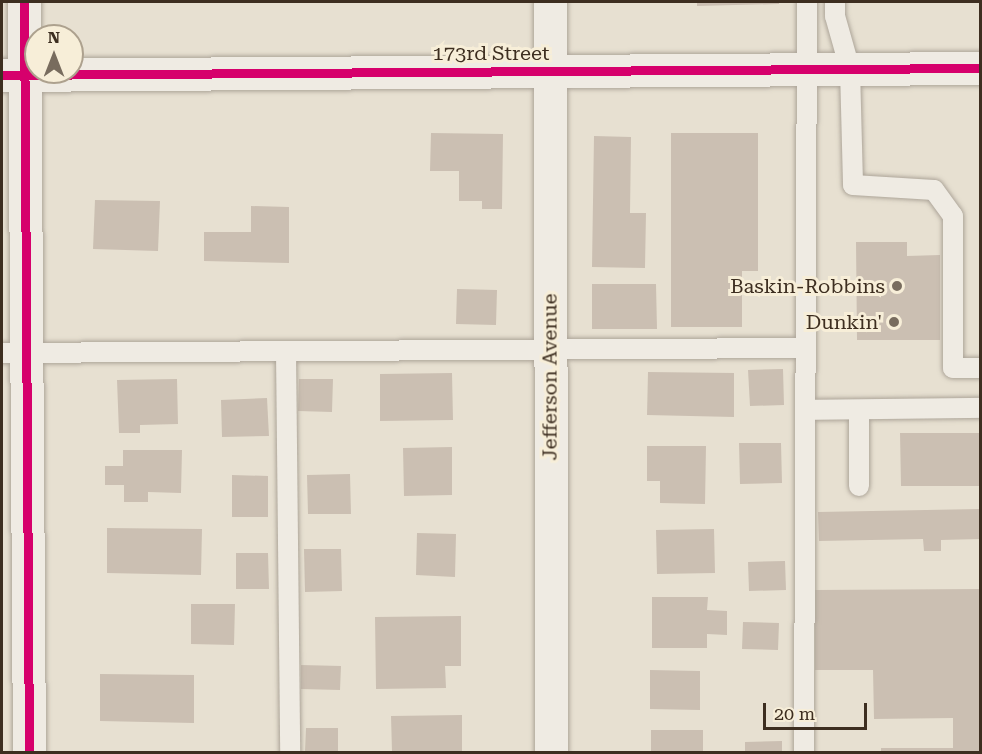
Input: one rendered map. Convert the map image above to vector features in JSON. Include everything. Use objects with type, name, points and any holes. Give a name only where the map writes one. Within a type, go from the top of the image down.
[{"type":"street","points":[[24,2],[13,74],[14,353],[28,753]]},
{"type":"street","name":"Jefferson Avenue","points":[[550,2],[552,753]]},
{"type":"street","name":"173rd Street","points":[[13,74],[981,68]]},
{"type":"lane","points":[[804,753],[807,2]]},
{"type":"lane","points":[[835,2],[835,16],[850,69],[853,184],[934,190],[953,216],[953,368],[981,368]]},
{"type":"lane","points":[[14,353],[806,348]]},
{"type":"lane","points":[[286,351],[290,753]]},
{"type":"lane","points":[[805,410],[981,408]]},
{"type":"lane","points":[[858,486],[859,410]]},
{"type":"building","points":[[697,2],[779,2],[779,4],[697,6]]},
{"type":"building","points":[[431,133],[503,134],[502,209],[482,209],[482,201],[459,201],[459,171],[430,171]]},
{"type":"building","points":[[671,133],[758,133],[758,271],[742,271],[742,327],[671,327]]},
{"type":"building","points":[[594,136],[631,137],[630,213],[646,213],[645,268],[592,267]]},
{"type":"building","points":[[95,200],[160,201],[158,251],[93,249]]},
{"type":"building","points":[[251,206],[289,207],[289,263],[204,261],[204,232],[251,232]]},
{"type":"building","points":[[856,242],[907,242],[907,256],[940,255],[940,340],[857,340]]},
{"type":"building","points":[[592,284],[656,284],[657,329],[592,329]]},
{"type":"building","points":[[457,289],[497,290],[496,325],[456,324]]},
{"type":"building","points":[[783,369],[784,405],[750,406],[748,370]]},
{"type":"building","points":[[648,372],[734,373],[734,417],[647,415]]},
{"type":"building","points":[[452,373],[453,420],[380,421],[380,374]]},
{"type":"building","points":[[177,379],[178,424],[140,425],[140,433],[119,433],[117,380]]},
{"type":"building","points":[[299,379],[333,379],[332,412],[298,411]]},
{"type":"building","points":[[267,398],[269,436],[222,437],[221,400]]},
{"type":"building","points":[[900,433],[980,433],[980,486],[901,486]]},
{"type":"building","points":[[739,443],[781,443],[782,483],[740,484]]},
{"type":"building","points":[[647,446],[706,446],[705,504],[660,503],[660,481],[647,481]]},
{"type":"building","points":[[452,447],[452,495],[404,496],[403,448]]},
{"type":"building","points":[[123,450],[182,450],[181,493],[148,492],[148,502],[124,502],[124,485],[105,485],[105,466],[123,466]]},
{"type":"building","points":[[350,474],[351,514],[308,514],[307,475]]},
{"type":"building","points":[[232,475],[268,476],[268,517],[232,517]]},
{"type":"building","points":[[980,509],[980,539],[941,540],[941,551],[924,551],[923,539],[819,541],[818,512]]},
{"type":"building","points":[[107,528],[202,529],[201,575],[107,573]]},
{"type":"building","points":[[714,529],[715,573],[657,574],[656,530]]},
{"type":"building","points":[[417,533],[456,534],[455,577],[416,575]]},
{"type":"building","points":[[304,549],[341,549],[342,591],[305,592]]},
{"type":"building","points":[[236,553],[268,553],[269,589],[236,589]]},
{"type":"building","points":[[785,561],[786,590],[749,591],[748,562]]},
{"type":"building","points":[[980,589],[980,752],[881,752],[881,748],[953,748],[953,718],[874,719],[873,670],[815,670],[815,590]]},
{"type":"building","points":[[652,597],[708,597],[707,610],[727,611],[727,635],[707,634],[707,648],[652,648]]},
{"type":"building","points":[[191,604],[235,604],[234,645],[191,644]]},
{"type":"building","points":[[461,616],[461,666],[445,666],[446,688],[376,689],[375,617]]},
{"type":"building","points":[[743,622],[779,623],[778,650],[742,649]]},
{"type":"building","points":[[301,665],[341,666],[340,690],[301,689]]},
{"type":"building","points":[[650,670],[700,671],[700,710],[650,709]]},
{"type":"building","points":[[100,674],[194,675],[194,723],[100,721]]},
{"type":"building","points":[[462,715],[462,752],[392,752],[391,716]]},
{"type":"building","points":[[306,728],[338,728],[338,752],[305,752]]},
{"type":"building","points":[[651,730],[703,730],[703,752],[651,752]]},
{"type":"building","points":[[782,741],[782,752],[745,752],[745,742]]},
{"type":"cycle path","points":[[24,2],[29,752]]},
{"type":"cycle path","points":[[2,75],[980,68]]},
{"type":"place","name":"Baskin-Robbins","points":[[897,286]]},
{"type":"place","name":"Dunkin'","points":[[894,322]]}]
